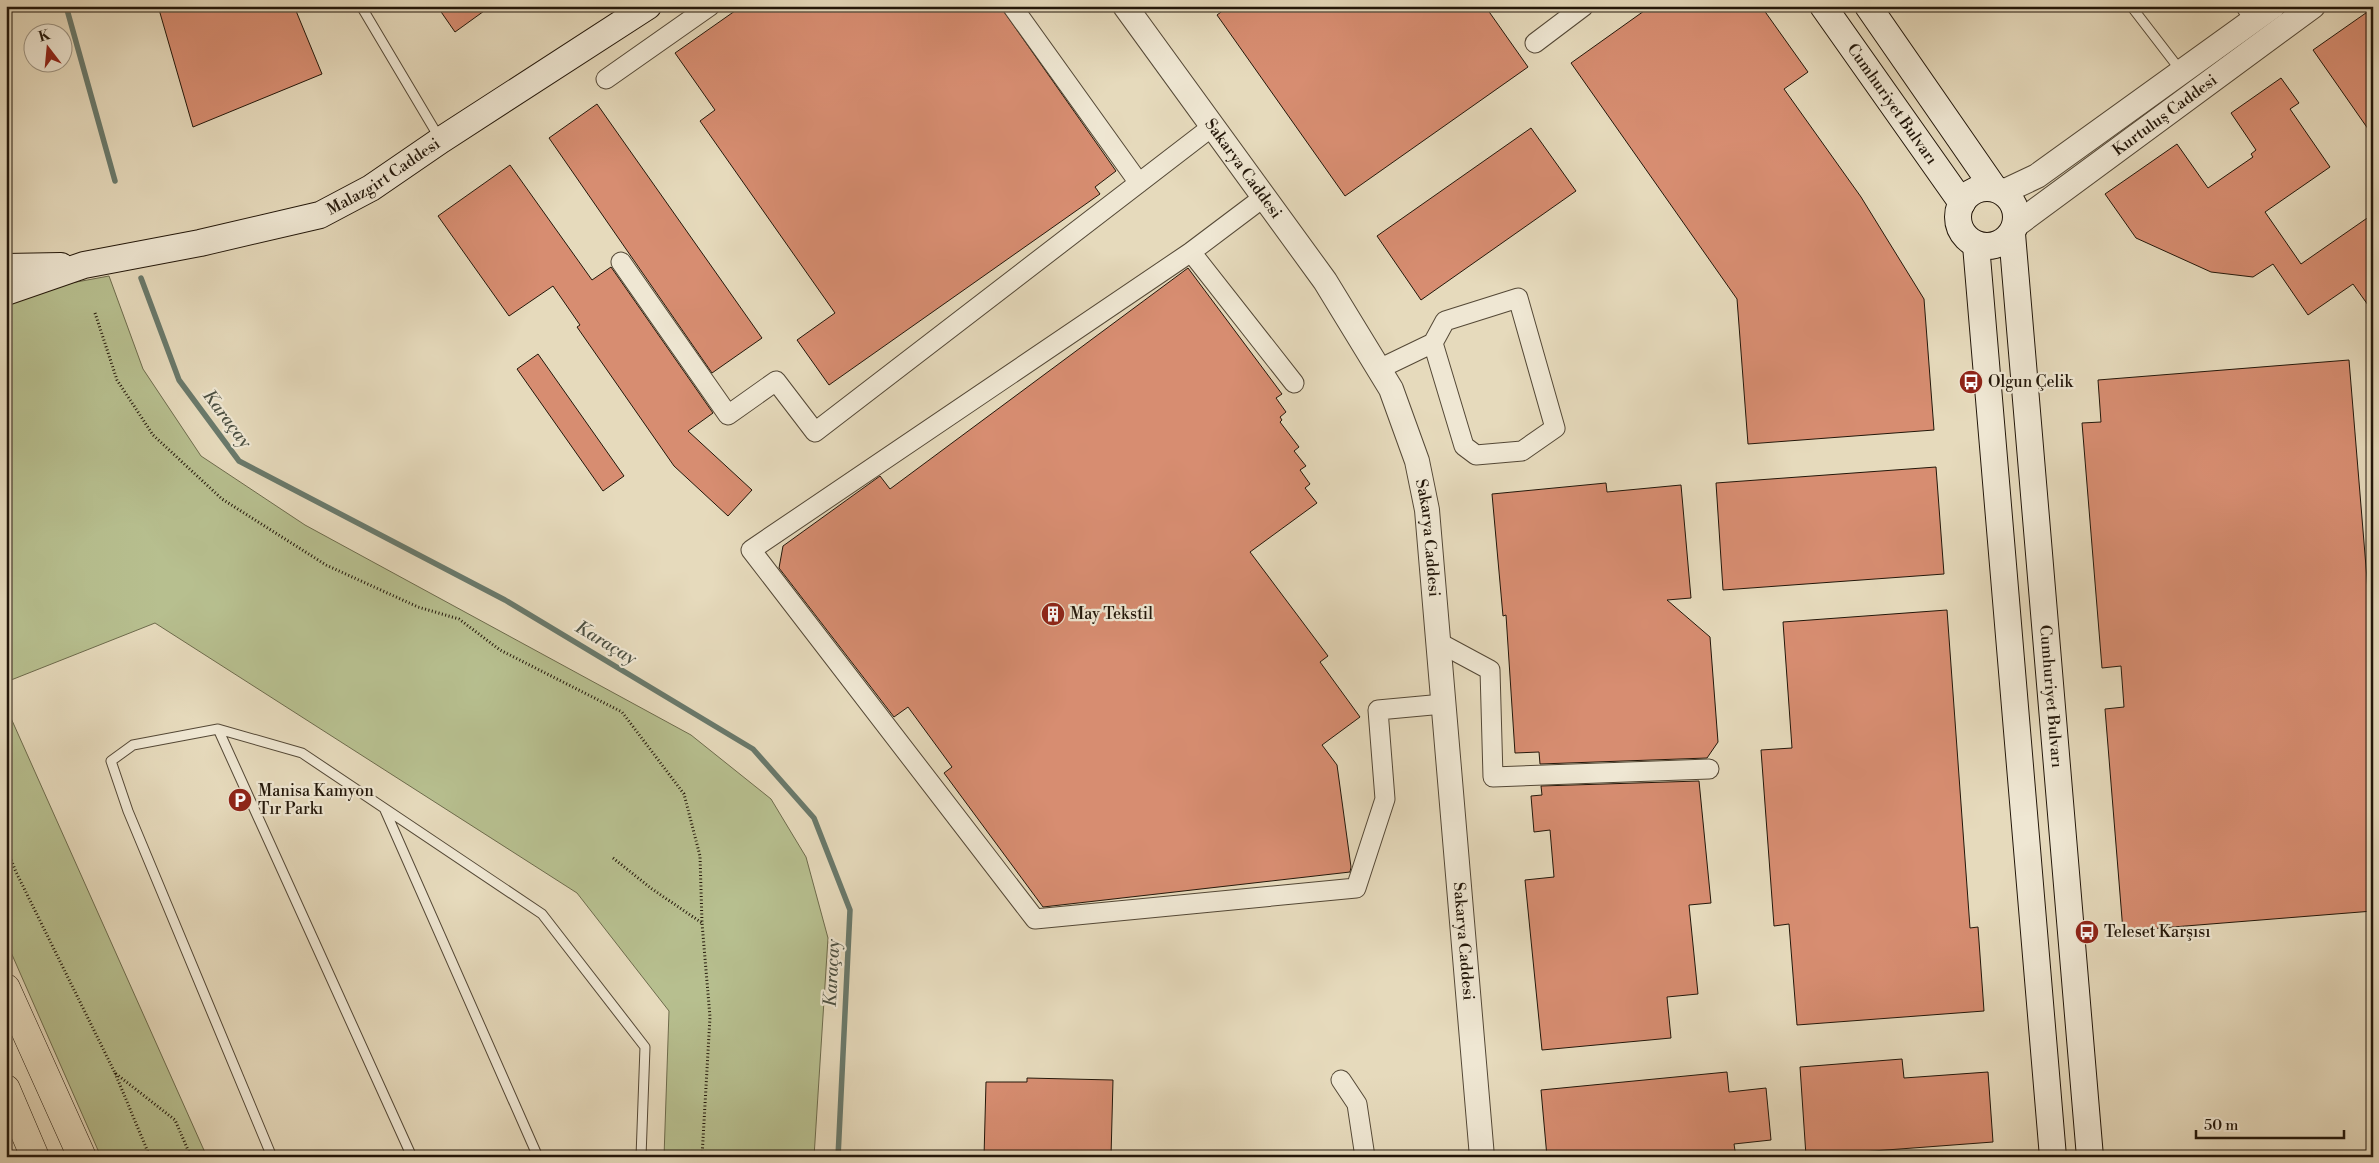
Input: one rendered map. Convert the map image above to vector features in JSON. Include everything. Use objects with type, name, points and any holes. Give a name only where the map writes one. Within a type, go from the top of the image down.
[{"type":"highway","points":[[6,988],[82,1157]]},
{"type":"highway","points":[[6,1088],[35,1157]]},
{"type":"highway","points":[[6,1112],[30,1157]]},
{"type":"main road","name":"Malazgirt Caddesi","points":[[84,266],[200,243],[320,214],[371,188],[441,140],[648,6]]},
{"type":"main road","name":"Cumhuriyet Bulvarı","points":[[1823,6],[1962,203]]},
{"type":"main road","points":[[1868,6],[1998,190],[2015,206],[2014,230],[1996,246],[1985,247],[1976,245],[1967,239],[1958,222],[1962,203],[1975,190],[1998,190]]},
{"type":"main road","name":"Cumhuriyet Bulvarı","points":[[2014,230],[2090,1157]]},
{"type":"main road","points":[[1976,245],[2052,1157]]},
{"type":"main road","points":[[6,267],[84,266]]},
{"type":"main road","points":[[6,292],[84,266]]},
{"type":"street","points":[[606,79],[710,6]]},
{"type":"street","points":[[1012,6],[1138,183]]},
{"type":"street","name":"Sakarya Caddesi","points":[[1125,6],[1325,281],[1391,389],[1417,460],[1427,510],[1482,1157]]},
{"type":"street","points":[[1535,43],[1584,6]]},
{"type":"street","name":"Kurtuluş Caddesi","points":[[1998,190],[2037,176],[2181,71],[2245,14],[2273,6]]},
{"type":"street","name":"Kurtuluş Caddesi","points":[[2014,230],[2313,6]]},
{"type":"street","points":[[621,262],[728,415],[776,381],[815,432],[1213,126]]},
{"type":"street","points":[[1264,196],[1191,252],[751,550],[1035,919],[1356,888],[1384,799],[1378,710],[1443,704]]},
{"type":"street","points":[[1191,252],[1294,383]]},
{"type":"street","points":[[1379,369],[1433,343],[1445,321],[1518,298],[1555,428],[1522,452],[1476,455],[1464,446],[1433,343]]},
{"type":"street","points":[[1438,642],[1490,670],[1493,777],[1709,769]]},
{"type":"street","points":[[1341,1080],[1357,1104],[1365,1157]]},
{"type":"lane","points":[[361,6],[441,140]]},
{"type":"lane","points":[[2131,6],[2181,71]]},
{"type":"lane","points":[[218,729],[412,1157]]},
{"type":"lane","points":[[272,1157],[128,811],[110,761],[133,745],[218,729],[302,753],[542,914],[645,1047],[641,1157]]},
{"type":"lane","points":[[385,810],[538,1157]]},
{"type":"path","points":[[95,313],[118,380],[153,435],[222,499],[326,565],[418,607],[459,619],[500,650],[622,712],[684,794],[700,856],[702,923],[710,1017],[702,1157]]},
{"type":"path","points":[[6,848],[115,1073],[150,1157]]},
{"type":"path","points":[[613,858],[652,889],[702,923]]},
{"type":"path","points":[[115,1073],[175,1120],[191,1157]]},
{"type":"green space","points":[[109,276],[143,369],[201,456],[305,525],[691,735],[771,799],[806,857],[828,938],[814,1157],[664,1157],[669,1011],[577,893],[155,623],[6,682],[6,295]]},
{"type":"green space","points":[[6,707],[207,1157],[101,1157],[6,941]]},
{"type":"building","points":[[158,6],[294,6],[322,74],[193,127]]},
{"type":"building","points":[[437,6],[491,6],[455,32]]},
{"type":"building","points":[[742,6],[1000,6],[1116,171],[1095,187],[1100,194],[829,385],[797,340],[835,313],[700,121],[715,110],[675,53]]},
{"type":"building","points":[[1229,6],[1485,6],[1528,67],[1345,196],[1217,15]]},
{"type":"building","points":[[1651,6],[1761,6],[1808,72],[1784,89],[1861,197],[1924,299],[1934,430],[1748,444],[1737,299],[1571,63]]},
{"type":"building","points":[[2373,8],[2373,136],[2313,50]]},
{"type":"building","points":[[2281,78],[2299,103],[2290,109],[2330,167],[2265,212],[2301,264],[2373,214],[2373,312],[2353,284],[2308,315],[2273,264],[2253,277],[2211,272],[2136,238],[2105,194],[2177,144],[2208,188],[2253,157],[2251,154],[2256,150],[2231,113]]},
{"type":"building","points":[[597,104],[762,338],[712,373],[549,138]]},
{"type":"building","points":[[1531,128],[1576,191],[1421,300],[1377,236]]},
{"type":"building","points":[[510,165],[592,280],[611,267],[713,413],[688,431],[752,490],[728,516],[674,466],[577,327],[580,325],[553,286],[509,316],[438,216]]},
{"type":"building","name":"May Tekstil","points":[[1188,268],[1282,394],[1276,398],[1286,412],[1280,417],[1282,420],[1280,422],[1299,447],[1294,451],[1306,466],[1300,470],[1310,484],[1305,488],[1317,503],[1250,552],[1328,656],[1320,662],[1360,717],[1322,745],[1337,765],[1351,867],[1350,872],[1043,907],[944,773],[952,767],[908,707],[894,717],[779,568],[783,546],[880,476],[890,489]]},
{"type":"building","points":[[538,354],[624,476],[603,491],[517,369]]},
{"type":"building","points":[[2349,360],[2373,652],[2373,911],[2123,931],[2105,709],[2124,707],[2121,666],[2102,668],[2082,423],[2101,422],[2098,380]]},
{"type":"building","points":[[1936,467],[1944,574],[1723,590],[1716,483]]},
{"type":"building","points":[[1606,483],[1607,492],[1681,485],[1691,598],[1667,600],[1710,637],[1718,742],[1707,758],[1540,764],[1539,752],[1515,753],[1506,615],[1503,616],[1492,494]]},
{"type":"building","points":[[1947,610],[1970,928],[1978,927],[1984,1011],[1797,1025],[1789,924],[1774,926],[1761,750],[1792,748],[1783,622]]},
{"type":"building","points":[[1699,781],[1711,903],[1689,905],[1698,994],[1667,997],[1671,1038],[1542,1050],[1525,880],[1554,877],[1550,830],[1534,832],[1531,796],[1542,795],[1541,786]]},
{"type":"building","points":[[1902,1059],[1904,1078],[1988,1072],[1993,1142],[1806,1156],[1800,1067]]},
{"type":"building","points":[[1727,1072],[1729,1092],[1766,1088],[1771,1140],[1734,1144],[1736,1157],[1547,1157],[1541,1090]]},
{"type":"building","points":[[1027,1078],[1113,1080],[1111,1157],[984,1157],[986,1082],[1027,1082]]},
{"type":"waterway","name":"Karaçay","points":[[66,6],[115,181]]},
{"type":"waterway","name":"Karaçay","points":[[141,278],[179,380],[239,461],[505,600],[753,749],[814,818],[850,910],[838,1157]]},
{"type":"place","name":"Olgun Çelik","points":[[1971,382]]},
{"type":"place","name":"May Tekstil","points":[[1053,614]]},
{"type":"place","name":"Manisa Kamyon Tır Parkı","points":[[240,800]]},
{"type":"place","name":"Teleset Karşısı","points":[[2087,932]]}]
